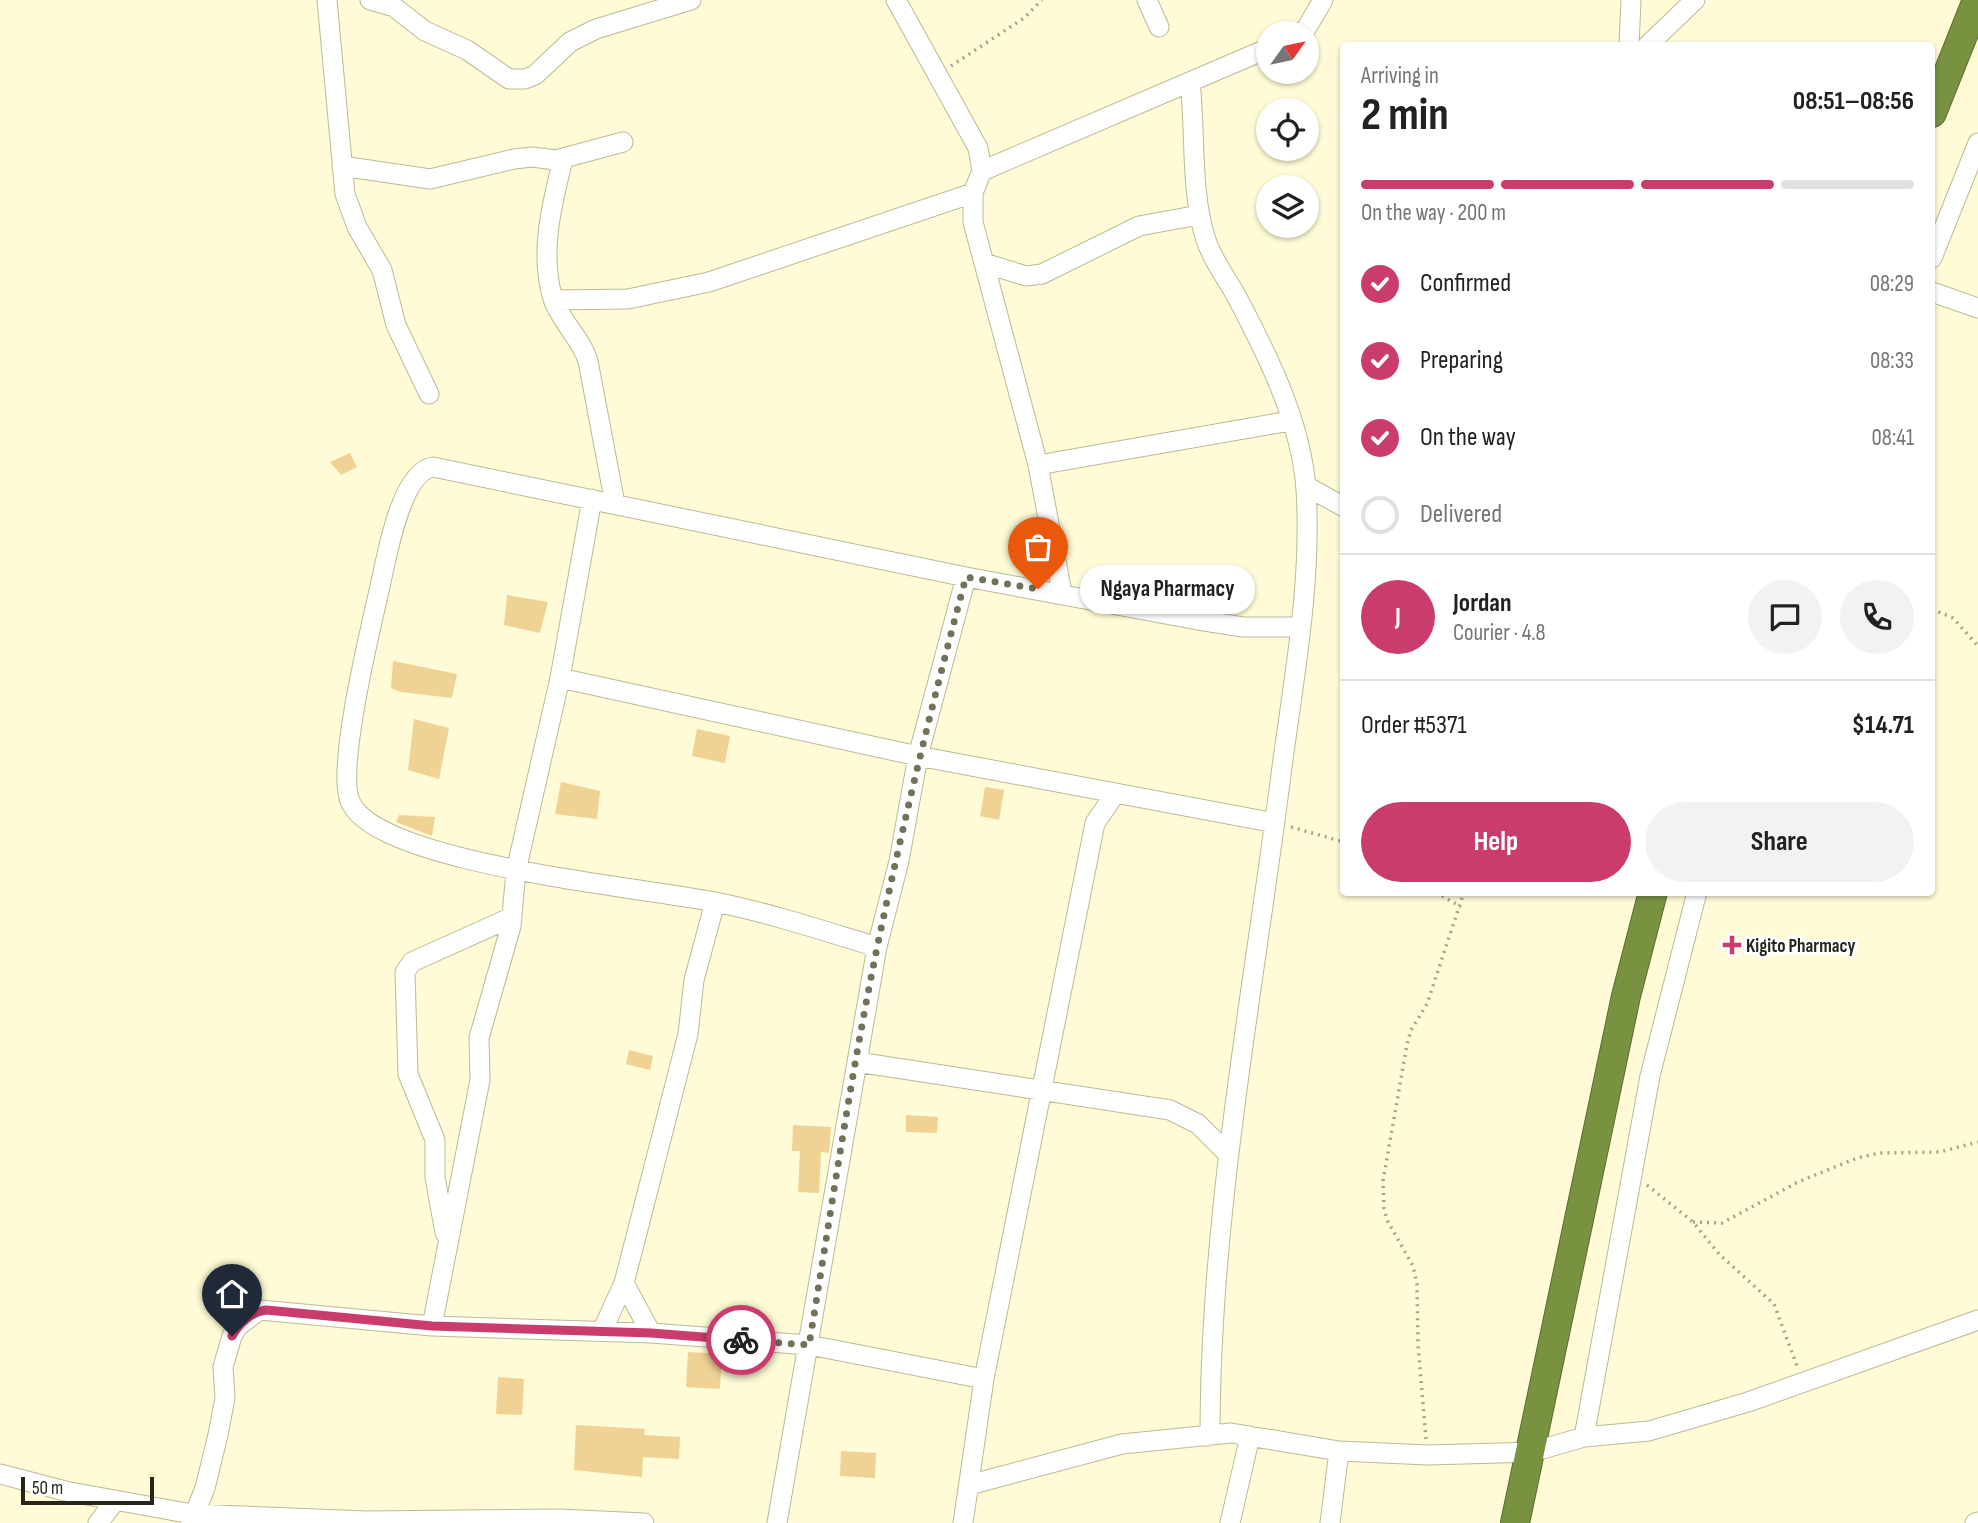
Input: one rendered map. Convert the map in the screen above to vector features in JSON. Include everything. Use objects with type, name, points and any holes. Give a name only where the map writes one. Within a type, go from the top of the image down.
[{"type":"highway","points":[[1935,105],[1977,0]]},
{"type":"highway","points":[[1515,1523],[1626,996],[1652,896]]},
{"type":"street","points":[[370,0],[394,6],[425,31],[467,50],[509,79],[525,79],[535,75],[570,42],[596,29],[662,5],[691,0]]},
{"type":"street","points":[[896,0],[978,148],[982,171],[973,193],[972,222],[1038,465],[1062,593]]},
{"type":"street","points":[[1147,0],[1159,27]]},
{"type":"street","points":[[1311,21],[1323,0]]},
{"type":"street","points":[[1629,42],[1631,0]]},
{"type":"street","points":[[1651,42],[1695,0]]},
{"type":"street","points":[[329,1],[345,194],[357,227],[379,262],[396,324],[429,394]]},
{"type":"street","points":[[982,171],[1256,54]]},
{"type":"street","points":[[1190,82],[1199,215],[1208,244],[1268,356],[1290,421],[1306,486],[1308,544],[1275,823],[1227,1153],[1213,1294],[1210,1436]]},
{"type":"street","points":[[341,166],[430,179],[514,159],[563,159],[623,142]]},
{"type":"street","points":[[1935,250],[1978,143]]},
{"type":"street","points":[[563,159],[547,226],[554,300],[582,343],[588,361],[615,504]]},
{"type":"street","points":[[554,300],[628,299],[709,282],[973,193]]},
{"type":"street","points":[[984,263],[1026,276],[1042,274],[1139,226],[1199,215]]},
{"type":"street","points":[[1935,293],[1978,309]]},
{"type":"street","points":[[1038,465],[1290,421]]},
{"type":"street","points":[[877,947],[716,902],[516,871],[404,842],[365,817],[350,801],[348,750],[370,630],[390,543],[406,493],[421,471],[433,467],[966,577],[1243,627],[1300,627]]},
{"type":"street","points":[[1306,486],[1340,505]]},
{"type":"street","points":[[432,1326],[480,1080],[479,1038],[496,984],[512,917],[516,871],[560,678],[592,499]]},
{"type":"street","points":[[777,1523],[877,947],[899,861],[918,756],[966,577]]},
{"type":"street","points":[[560,678],[918,756],[1275,823]]},
{"type":"street","points":[[1080,786],[1095,823]]},
{"type":"street","points":[[963,1523],[984,1380],[1095,823],[1115,794]]},
{"type":"street","points":[[1584,1437],[1650,1076],[1696,896]]},
{"type":"street","points":[[601,1331],[624,1283],[688,1034],[694,980],[716,902]]},
{"type":"street","points":[[447,1245],[435,1177],[435,1140],[408,1074],[405,972],[412,962],[512,917]]},
{"type":"street","points":[[857,1062],[1170,1111],[1198,1125],[1227,1153]]},
{"type":"street","points":[[624,1283],[651,1333]]},
{"type":"street","points":[[192,1519],[205,1488],[225,1398],[223,1367],[238,1326],[254,1313],[266,1310],[432,1326],[651,1333],[809,1345],[984,1380]]},
{"type":"street","points":[[969,1485],[1122,1444],[1231,1433],[1339,1451],[1428,1455],[1532,1452],[1584,1437],[1649,1431],[1802,1382],[1978,1320]]},
{"type":"street","points":[[1230,1523],[1250,1436]]},
{"type":"street","points":[[1330,1523],[1339,1451]]},
{"type":"street","points":[[0,1474],[192,1519],[559,1519],[644,1523]]},
{"type":"street","points":[[98,1523],[116,1500]]},
{"type":"path","points":[[939,74],[1024,18],[1042,0]]},
{"type":"path","points":[[1935,610],[1952,618],[1978,646]]},
{"type":"path","points":[[1275,823],[1340,841]]},
{"type":"path","points":[[1443,896],[1461,907]]},
{"type":"path","points":[[1428,1455],[1418,1345],[1417,1284],[1413,1266],[1387,1220],[1383,1181],[1407,1044],[1411,1030],[1427,1004],[1463,896]]},
{"type":"path","points":[[1693,1222],[1722,1223],[1798,1182],[1857,1158],[1880,1153],[1940,1152],[1978,1142]]},
{"type":"path","points":[[1633,1171],[1693,1222],[1719,1254],[1774,1304],[1802,1382]]},
{"type":"building","points":[[350,453],[357,467],[341,475],[330,462]]},
{"type":"building","points":[[507,595],[548,602],[540,633],[504,625]]},
{"type":"building","points":[[393,661],[457,674],[452,698],[401,692],[391,688]]},
{"type":"building","points":[[414,719],[449,728],[439,779],[408,770]]},
{"type":"building","points":[[697,729],[730,736],[725,763],[692,756]]},
{"type":"building","points":[[561,782],[600,791],[597,819],[555,814]]},
{"type":"building","points":[[985,787],[1004,790],[999,820],[980,816]]},
{"type":"building","points":[[399,815],[435,817],[432,836],[396,822]]},
{"type":"building","points":[[629,1050],[653,1056],[650,1070],[626,1064]]},
{"type":"building","points":[[906,1115],[938,1117],[937,1133],[906,1132]]},
{"type":"building","points":[[793,1125],[831,1127],[829,1153],[821,1152],[819,1193],[798,1192],[800,1151],[792,1151]]},
{"type":"building","points":[[688,1352],[722,1354],[720,1389],[686,1387]]},
{"type":"building","points":[[498,1377],[524,1379],[522,1415],[496,1414]]},
{"type":"building","points":[[576,1425],[645,1429],[644,1435],[680,1437],[679,1459],[643,1457],[642,1477],[574,1470]]},
{"type":"building","points":[[841,1451],[876,1453],[875,1478],[840,1476]]},
{"type":"way so far","points":[[741,1340],[809,1345],[877,947],[899,861],[918,756],[966,577],[1038,589]]},
{"type":"place","name":"Ngaya Pharmacy","points":[[1038,589]]},
{"type":"place","name":"Kigito Pharmacy","points":[[1732,945]]},
{"type":"route","points":[[232,1336],[238,1326],[254,1313],[266,1310],[432,1326],[651,1333],[741,1340]]}]
